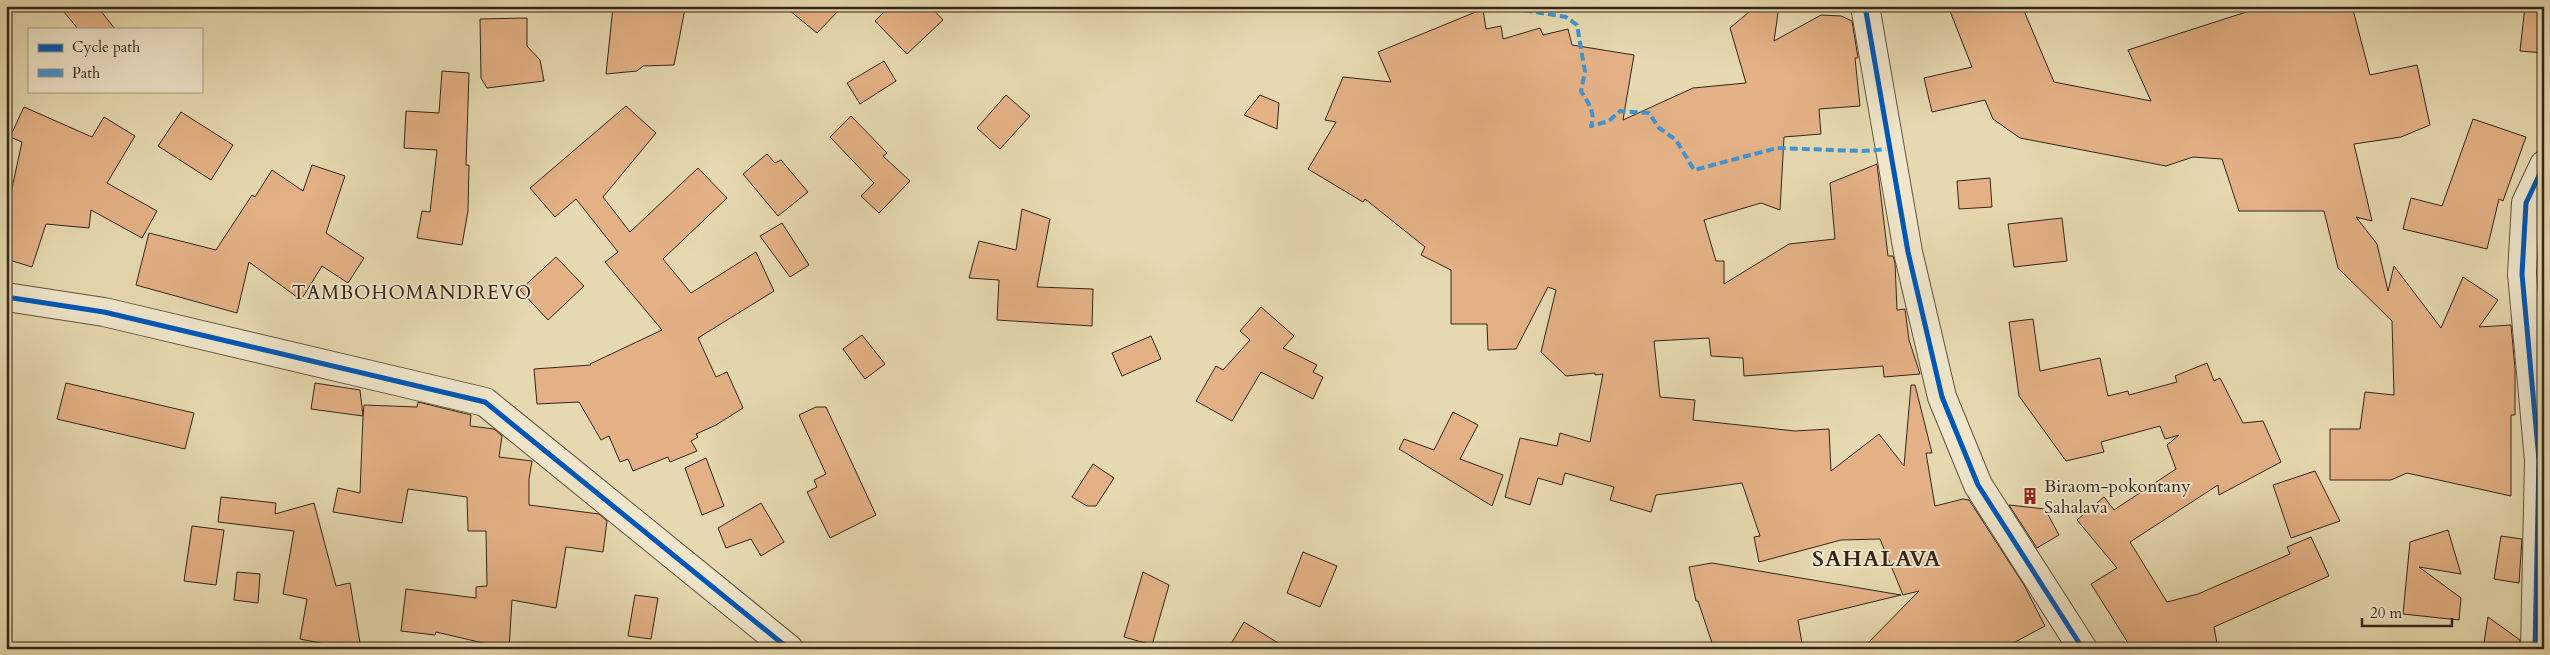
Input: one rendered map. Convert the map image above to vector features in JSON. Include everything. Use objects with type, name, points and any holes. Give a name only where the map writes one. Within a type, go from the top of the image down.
[{"type":"street","points":[[1865,6],[1908,252],[1942,397],[1978,485],[2083,649]]},
{"type":"street","points":[[2535,649],[2540,460],[2522,274],[2526,203],[2544,165]]},
{"type":"street","points":[[6,297],[104,312],[485,402],[789,649]]},
{"type":"building","points":[[59,6],[97,6],[114,28],[77,28]]},
{"type":"building","points":[[632,6],[673,6],[685,9],[674,65],[643,66],[637,71],[606,74],[613,7],[630,11]]},
{"type":"building","points":[[784,6],[843,6],[817,33]]},
{"type":"building","points":[[890,6],[930,6],[943,20],[907,54],[875,21]]},
{"type":"building","points":[[1756,6],[1779,6],[1774,41],[1821,15],[1841,16],[1852,21],[1858,58],[1855,58],[1860,106],[1819,109],[1821,134],[1784,137],[1780,210],[1761,203],[1704,220],[1716,261],[1724,261],[1724,284],[1789,244],[1835,239],[1830,183],[1877,164],[1888,256],[1893,256],[1895,263],[1897,310],[1905,309],[1909,340],[1920,374],[1884,377],[1883,366],[1744,376],[1743,358],[1711,356],[1709,338],[1654,341],[1660,397],[1695,400],[1693,420],[1795,431],[1829,429],[1831,471],[1879,434],[1904,466],[1911,385],[1915,385],[1932,453],[1926,453],[1935,506],[1963,499],[1969,500],[2024,585],[2045,626],[2002,649],[1862,649],[1919,591],[1903,595],[1880,539],[1841,540],[1759,562],[1754,537],[1760,536],[1742,483],[1656,495],[1651,512],[1610,500],[1614,487],[1565,473],[1562,485],[1538,478],[1530,505],[1505,497],[1520,438],[1557,446],[1560,433],[1590,442],[1603,374],[1566,376],[1541,352],[1556,290],[1548,287],[1516,349],[1488,350],[1487,324],[1451,324],[1451,270],[1421,255],[1425,247],[1365,199],[1363,202],[1308,169],[1336,122],[1325,120],[1343,77],[1391,82],[1378,52],[1483,9],[1486,29],[1501,26],[1503,39],[1540,28],[1543,35],[1568,29],[1572,45],[1634,55],[1623,120],[1693,88],[1746,83],[1730,28]]},
{"type":"building","points":[[1948,6],[2022,6],[2054,82],[2151,101],[2128,50],[2265,6],[2352,6],[2370,75],[2417,65],[2430,125],[2401,137],[2354,144],[2372,221],[2356,217],[2377,244],[2388,291],[2394,266],[2441,328],[2463,277],[2498,300],[2479,327],[2511,325],[2515,368],[2515,415],[2511,415],[2511,496],[2407,473],[2391,480],[2330,480],[2330,429],[2360,429],[2365,392],[2394,395],[2392,321],[2338,268],[2324,211],[2239,211],[2222,159],[2193,157],[2166,166],[2020,138],[1993,119],[1985,100],[1932,112],[1924,78],[1972,67]]},
{"type":"building","points":[[2525,6],[2544,6],[2544,53],[2520,51]]},
{"type":"building","points":[[527,18],[527,46],[540,60],[544,81],[487,88],[481,78],[480,19]]},
{"type":"building","points":[[884,61],[896,81],[860,104],[847,83]]},
{"type":"building","points":[[442,71],[469,73],[466,165],[469,165],[468,211],[462,245],[417,238],[422,211],[430,212],[437,150],[404,148],[406,111],[439,113]]},
{"type":"building","points":[[1006,95],[1030,116],[1000,149],[977,128]]},
{"type":"building","points":[[1260,95],[1279,103],[1277,129],[1244,115]]},
{"type":"building","points":[[626,106],[656,133],[603,197],[630,232],[698,168],[727,198],[663,259],[691,293],[756,252],[774,291],[698,338],[716,377],[727,372],[743,408],[716,425],[696,434],[698,437],[691,441],[697,451],[670,462],[668,457],[633,471],[628,459],[620,462],[609,436],[601,440],[579,402],[537,404],[534,369],[591,365],[662,330],[605,262],[618,252],[576,199],[555,217],[530,188]]},
{"type":"building","points":[[24,107],[92,137],[104,117],[135,136],[107,183],[157,211],[142,238],[91,210],[89,228],[46,224],[32,267],[6,259],[6,216],[22,142],[10,137]]},
{"type":"building","points":[[181,112],[233,145],[211,180],[158,146]]},
{"type":"building","points":[[851,116],[887,153],[883,156],[910,181],[879,213],[861,196],[874,183],[830,137]]},
{"type":"building","points":[[2473,119],[2526,137],[2503,201],[2499,199],[2487,249],[2403,229],[2411,198],[2442,206]]},
{"type":"building","points":[[767,154],[775,163],[781,160],[808,192],[778,216],[743,174]]},
{"type":"building","points":[[312,165],[345,176],[326,233],[364,258],[348,283],[322,266],[301,300],[249,262],[237,313],[136,285],[149,233],[216,250],[252,195],[255,197],[272,170],[303,191]]},
{"type":"building","points":[[1990,178],[1992,207],[1959,209],[1957,181]]},
{"type":"building","points":[[1022,209],[1050,219],[1037,287],[1093,289],[1092,326],[997,320],[999,280],[969,278],[979,241],[1016,250]]},
{"type":"building","points":[[2062,218],[2067,261],[2014,267],[2008,224]]},
{"type":"building","points":[[782,223],[809,265],[790,277],[760,236]]},
{"type":"building","points":[[556,257],[584,286],[548,320],[520,290]]},
{"type":"building","points":[[1261,307],[1294,336],[1283,348],[1317,365],[1313,372],[1323,377],[1313,399],[1261,372],[1232,421],[1196,401],[1216,366],[1223,370],[1250,340],[1240,331]]},
{"type":"building","points":[[2033,319],[2040,371],[2100,358],[2108,396],[2128,391],[2129,395],[2177,382],[2175,376],[2207,363],[2214,381],[2220,378],[2243,423],[2263,421],[2281,462],[2219,495],[2218,485],[2130,542],[2167,602],[2198,594],[2290,554],[2287,547],[2311,537],[2329,576],[2214,627],[2218,649],[2132,649],[2091,584],[2117,568],[2077,520],[2104,497],[2114,510],[2176,469],[2167,445],[2179,435],[2165,439],[2160,426],[2101,442],[2104,452],[2066,461],[2019,396],[2009,322]]},
{"type":"building","points":[[862,335],[885,364],[865,379],[843,349]]},
{"type":"building","points":[[1151,336],[1161,359],[1122,376],[1112,353]]},
{"type":"building","points":[[66,383],[194,413],[185,449],[57,419]]},
{"type":"building","points":[[315,383],[360,390],[363,416],[311,409]]},
{"type":"building","points":[[418,402],[471,415],[470,426],[494,429],[502,436],[499,457],[532,461],[529,479],[529,505],[599,514],[607,521],[603,552],[566,547],[556,608],[512,600],[509,649],[436,632],[435,635],[401,631],[406,589],[476,598],[476,587],[487,586],[486,531],[468,531],[467,497],[408,489],[402,523],[333,512],[338,488],[360,493],[364,405],[417,407]]},
{"type":"building","points":[[816,407],[826,407],[876,515],[830,538],[807,492],[817,487],[814,480],[826,474],[799,415]]},
{"type":"building","points":[[1453,412],[1478,425],[1460,459],[1503,475],[1492,506],[1399,449],[1404,439],[1434,450]]},
{"type":"building","points":[[706,458],[724,506],[702,515],[685,468]]},
{"type":"building","points":[[1093,464],[1114,478],[1096,506],[1087,506],[1072,497]]},
{"type":"building","points":[[2315,471],[2340,521],[2291,538],[2273,485]]},
{"type":"building","points":[[221,497],[276,503],[275,514],[314,503],[336,586],[350,583],[361,649],[330,649],[331,645],[300,639],[307,599],[283,594],[294,531],[218,522]]},
{"type":"building","points":[[761,503],[784,542],[761,556],[751,539],[726,548],[718,528]]},
{"type":"building","points":[[2009,505],[2045,509],[2059,535],[2037,548]]},
{"type":"building","points":[[192,526],[224,530],[216,585],[184,581]]},
{"type":"building","points":[[2448,530],[2461,574],[2419,567],[2461,598],[2459,620],[2403,614],[2410,542]]},
{"type":"building","points":[[2501,536],[2522,539],[2519,583],[2494,579]]},
{"type":"building","points":[[1303,552],[1337,566],[1320,607],[1287,593]]},
{"type":"building","points":[[1712,563],[1901,595],[1798,620],[1803,649],[1714,649],[1698,601],[1696,601],[1689,567]]},
{"type":"building","points":[[237,572],[260,574],[258,603],[234,600]]},
{"type":"building","points":[[1143,572],[1169,585],[1152,645],[1124,637]]},
{"type":"building","points":[[635,595],[658,598],[651,639],[628,636]]},
{"type":"building","points":[[2488,617],[2520,640],[2519,649],[2483,649]]},
{"type":"building","points":[[1244,622],[1288,649],[1228,649]]},
{"type":"marked path","points":[[1514,6],[1516,9],[1566,17],[1577,25],[1585,72],[1581,91],[1592,112],[1591,126],[1609,121],[1620,111],[1649,113],[1659,128],[1676,140],[1694,170],[1777,148],[1862,151],[1890,149]]},
{"type":"cycle path","points":[[1865,6],[1908,252],[1942,397],[1978,485],[2083,649]]},
{"type":"cycle path","points":[[2535,649],[2539,460],[2522,274],[2526,203],[2544,165]]},
{"type":"cycle path","points":[[6,297],[104,312],[485,402],[789,649]]},
{"type":"place","name":"Biraom-pokontany Sahalava","points":[[2030,496]]},
{"type":"district","name":"TAMBOHOMANDREVO","points":[[412,293]]},
{"type":"district","name":"SAHALAVA","points":[[1877,559]]}]
